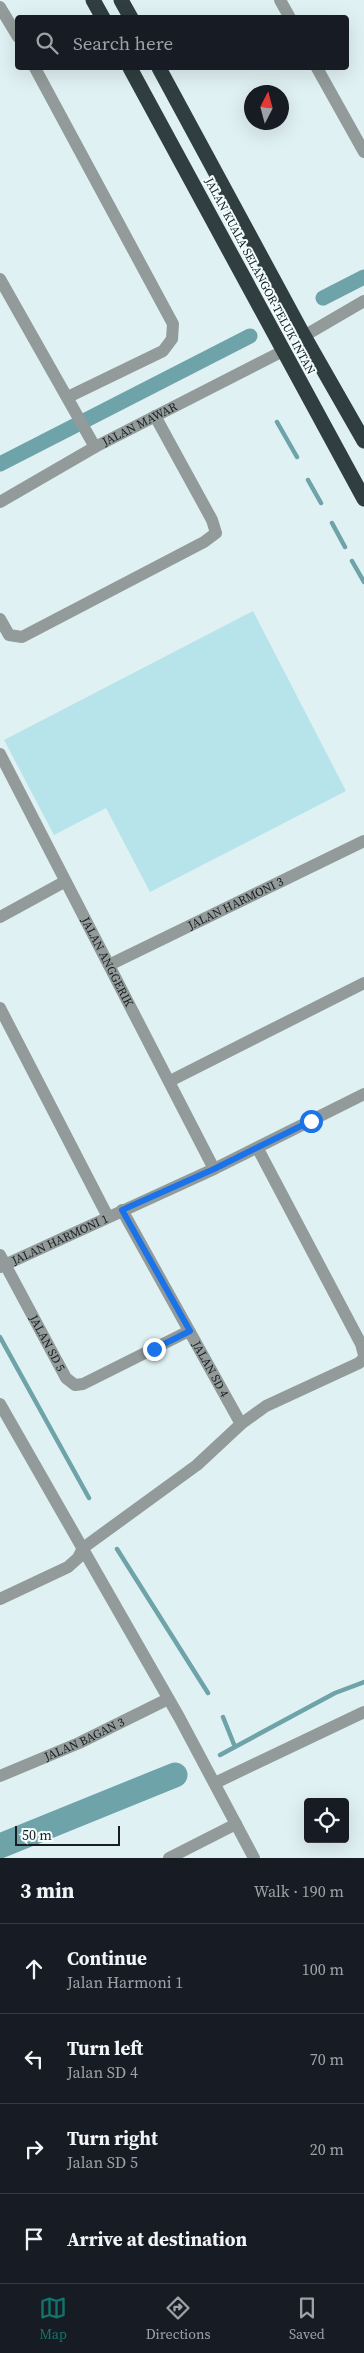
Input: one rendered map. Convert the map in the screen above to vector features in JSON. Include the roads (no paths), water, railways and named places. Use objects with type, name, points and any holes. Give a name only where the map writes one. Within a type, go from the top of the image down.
[{"type":"highway","points":[[93,0],[101,15]]},
{"type":"highway","points":[[121,0],[129,15]]},
{"type":"highway","name":"JALAN KUALA SELANGOR-TELUK INTAN","points":[[131,70],[364,499]]},
{"type":"highway","name":"JALAN KUALA SELANGOR-TELUK INTAN","points":[[160,70],[304,336],[364,441]]},
{"type":"street","points":[[280,0],[288,15]]},
{"type":"street","points":[[0,7],[15,32]]},
{"type":"street","points":[[36,70],[173,324],[172,339],[163,351],[70,400]]},
{"type":"street","points":[[318,70],[364,152]]},
{"type":"street","points":[[0,279],[5,300],[70,400],[95,447]]},
{"type":"street","points":[[304,336],[364,301]]},
{"type":"street","name":"JALAN MAWAR","points":[[0,502],[95,447],[283,351]]},
{"type":"street","points":[[0,619],[9,635],[22,637],[216,534],[212,520],[154,416]]},
{"type":"street","name":"JALAN ANGGERIK","points":[[0,754],[4,772],[109,965],[214,1169]]},
{"type":"street","name":"JALAN HARMONI 3","points":[[109,965],[364,841]]},
{"type":"street","points":[[0,916],[64,882]]},
{"type":"street","points":[[170,1081],[364,983]]},
{"type":"street","points":[[0,1008],[108,1217]]},
{"type":"street","name":"JALAN HARMONI 1","points":[[2,1262],[108,1217],[258,1149],[364,1094]]},
{"type":"street","points":[[0,1599],[68,1566],[78,1558],[83,1548],[196,1465],[241,1424],[266,1406],[359,1363],[364,1357],[361,1344],[258,1149]]},
{"type":"street","name":"JALAN SD 4","points":[[122,1210],[241,1424]]},
{"type":"street","name":"JALAN SD 5","points":[[2,1262],[66,1378],[75,1385],[83,1384],[190,1331]]},
{"type":"street","points":[[0,1404],[215,1783],[254,1858]]},
{"type":"street","name":"JALAN BAGAN 3","points":[[0,1776],[79,1743],[168,1699]]},
{"type":"street","points":[[215,1783],[364,1712]]},
{"type":"street","points":[[169,1858],[236,1824]]},
{"type":"waterway","points":[[323,298],[364,277]]},
{"type":"waterway","points":[[0,464],[250,336]]},
{"type":"waterway","points":[[277,422],[297,457]]},
{"type":"waterway","points":[[308,480],[321,503]]},
{"type":"waterway","points":[[332,523],[345,547]]},
{"type":"waterway","points":[[352,561],[364,582]]},
{"type":"waterway","points":[[0,1337],[89,1498]]},
{"type":"waterway","points":[[117,1549],[208,1693]]},
{"type":"waterway","points":[[220,1755],[335,1693],[364,1682]]},
{"type":"waterway","points":[[223,1717],[235,1747]]},
{"type":"waterway","points":[[0,1846],[175,1775]]}]
